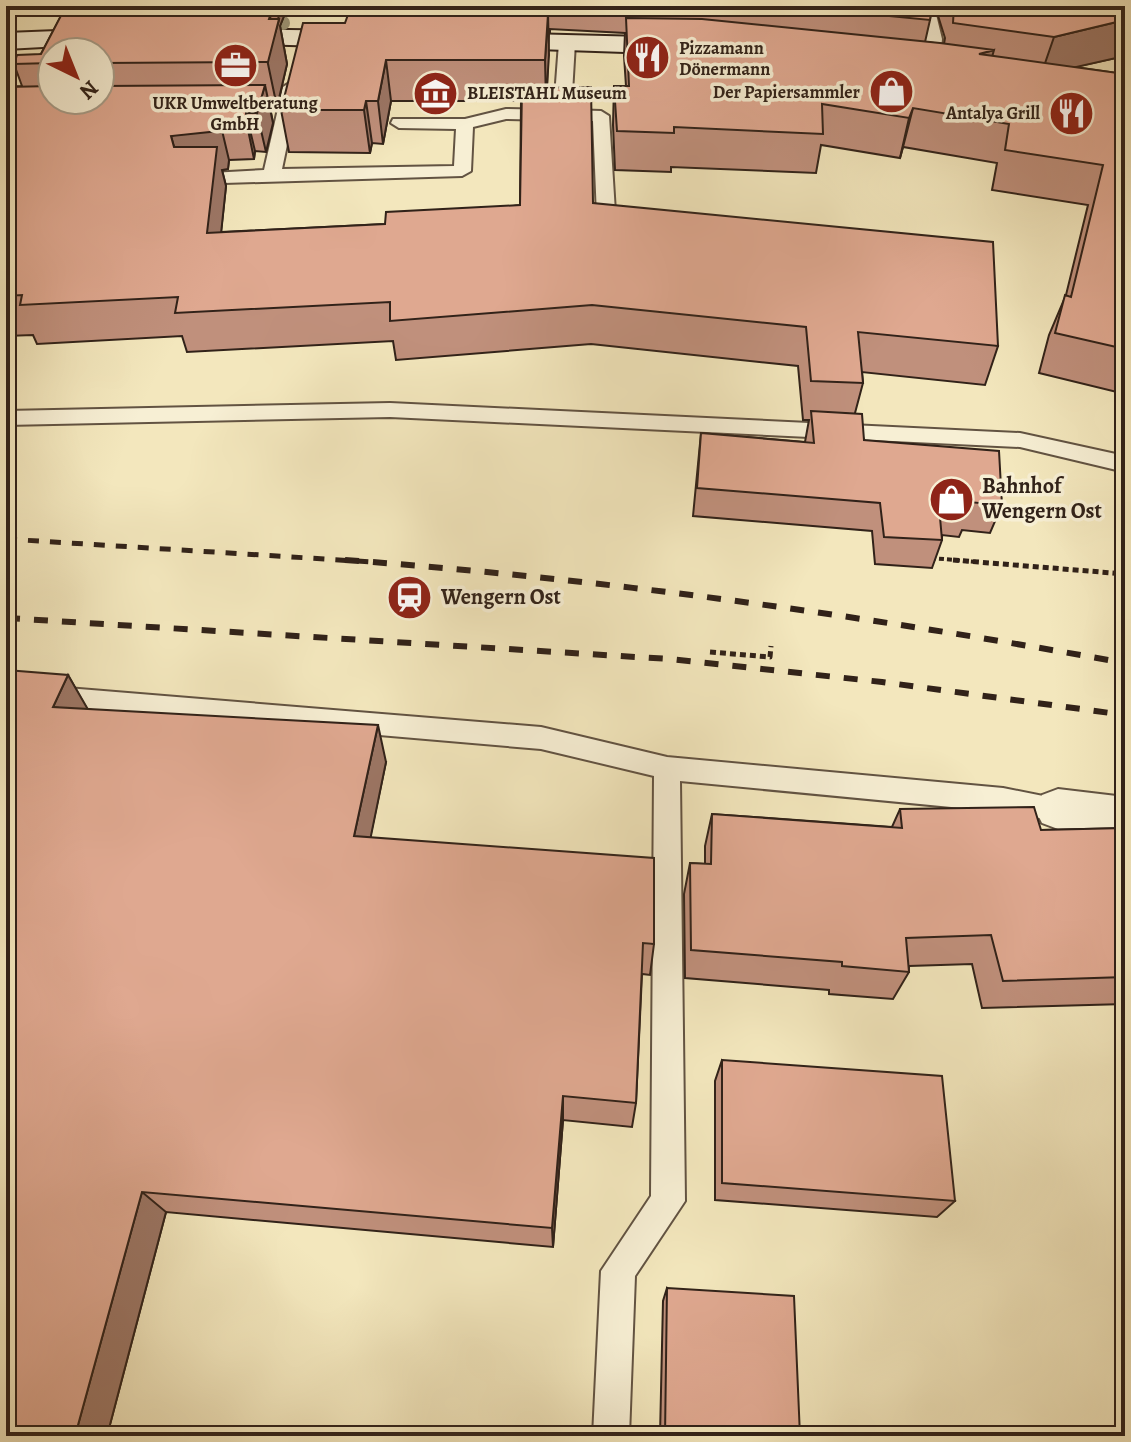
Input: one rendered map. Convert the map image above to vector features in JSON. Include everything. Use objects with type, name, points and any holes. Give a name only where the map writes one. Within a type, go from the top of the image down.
[{"type":"main road","points":[[196,36],[301,50],[382,39]]},
{"type":"main road","points":[[6,41],[139,37]]},
{"type":"main road","points":[[459,41],[714,48]]},
{"type":"main road","points":[[900,68],[959,75]]},
{"type":"main road","points":[[1058,809],[1125,817]]},
{"type":"lane","points":[[926,6],[934,39],[931,71]]},
{"type":"lane","points":[[562,115],[567,43]]},
{"type":"lane","points":[[272,175],[276,115],[301,50]]},
{"type":"lane","points":[[399,123],[465,124],[506,114],[601,116],[606,216],[648,222]]},
{"type":"lane","points":[[191,179],[462,171],[465,124]]},
{"type":"lane","points":[[6,418],[390,410],[1020,440],[1125,464]]},
{"type":"lane","points":[[6,693],[541,738],[667,768],[1003,800],[1058,809]]},
{"type":"lane","points":[[611,1436],[618,1271],[668,1201],[667,768]]},
{"type":"path","points":[[929,558],[1125,574]]},
{"type":"path","points":[[710,652],[770,657],[771,646]]},
{"type":"building","points":[[66,6],[262,6],[258,16],[279,19],[268,62],[116,63],[116,36],[50,36]]},
{"type":"building","points":[[785,6],[932,6],[930,20]]},
{"type":"building","points":[[954,6],[1125,6],[1125,20],[1054,37],[953,23]]},
{"type":"building","points":[[350,9],[548,14],[545,60],[386,60],[378,101],[366,101],[364,110],[281,110],[303,23],[345,23]]},
{"type":"building","points":[[626,18],[702,19],[940,43],[994,50],[979,54],[1125,74],[1125,349],[1055,333],[1065,295],[1071,297],[1103,165],[1005,150],[1009,124],[913,108],[909,118],[822,104],[823,134],[674,127],[674,133],[617,131],[614,86],[629,86]]},
{"type":"building","points":[[36,54],[36,63],[14,64],[17,55]]},
{"type":"building","points":[[265,85],[257,113],[246,113],[246,120],[220,122],[219,131],[171,136],[174,147],[217,147],[207,233],[385,224],[386,212],[520,205],[522,88],[591,87],[593,203],[993,242],[998,346],[858,332],[863,383],[811,381],[806,327],[592,305],[390,321],[390,302],[175,313],[178,297],[20,305],[22,295],[6,296],[6,87],[36,86],[36,116],[116,116],[116,86]]},
{"type":"building","points":[[811,411],[862,414],[864,440],[999,451],[1002,505],[969,502],[970,509],[939,506],[942,540],[884,537],[880,503],[697,488],[701,433],[814,443]]},
{"type":"building","points":[[6,670],[68,675],[53,707],[378,725],[354,836],[654,858],[654,944],[643,943],[636,1103],[563,1096],[552,1228],[142,1192],[75,1436],[6,1436]]},
{"type":"building","points":[[1034,807],[1041,830],[1125,828],[1125,977],[1003,981],[991,935],[906,938],[909,972],[842,966],[842,962],[691,950],[690,863],[711,864],[712,814],[902,828],[900,809]]},
{"type":"building","points":[[722,1060],[942,1076],[955,1201],[722,1183]]},
{"type":"building","points":[[667,1288],[794,1296],[800,1436],[665,1436]]},
{"type":"railway","points":[[6,539],[361,561]]},
{"type":"railway","points":[[345,560],[361,561]]},
{"type":"railway","points":[[361,561],[372,562]]},
{"type":"railway","points":[[361,561],[736,601],[1125,663]]},
{"type":"railway","points":[[6,618],[669,659],[882,682],[1125,715]]},
{"type":"place","name":"Pizzamann Dönermann","points":[[648,58]]},
{"type":"place","name":"UKR Umweltberatung GmbH","points":[[235,65]]},
{"type":"place","name":"Der Papiersammler","points":[[891,92]]},
{"type":"place","name":"BLEISTAHL Museum","points":[[436,93]]},
{"type":"place","name":"Antalya Grill","points":[[1071,113]]},
{"type":"place","name":"Bahnhof Wengern Ost","points":[[951,499]]},
{"type":"place","name":"Wengern Ost","points":[[410,597]]}]
